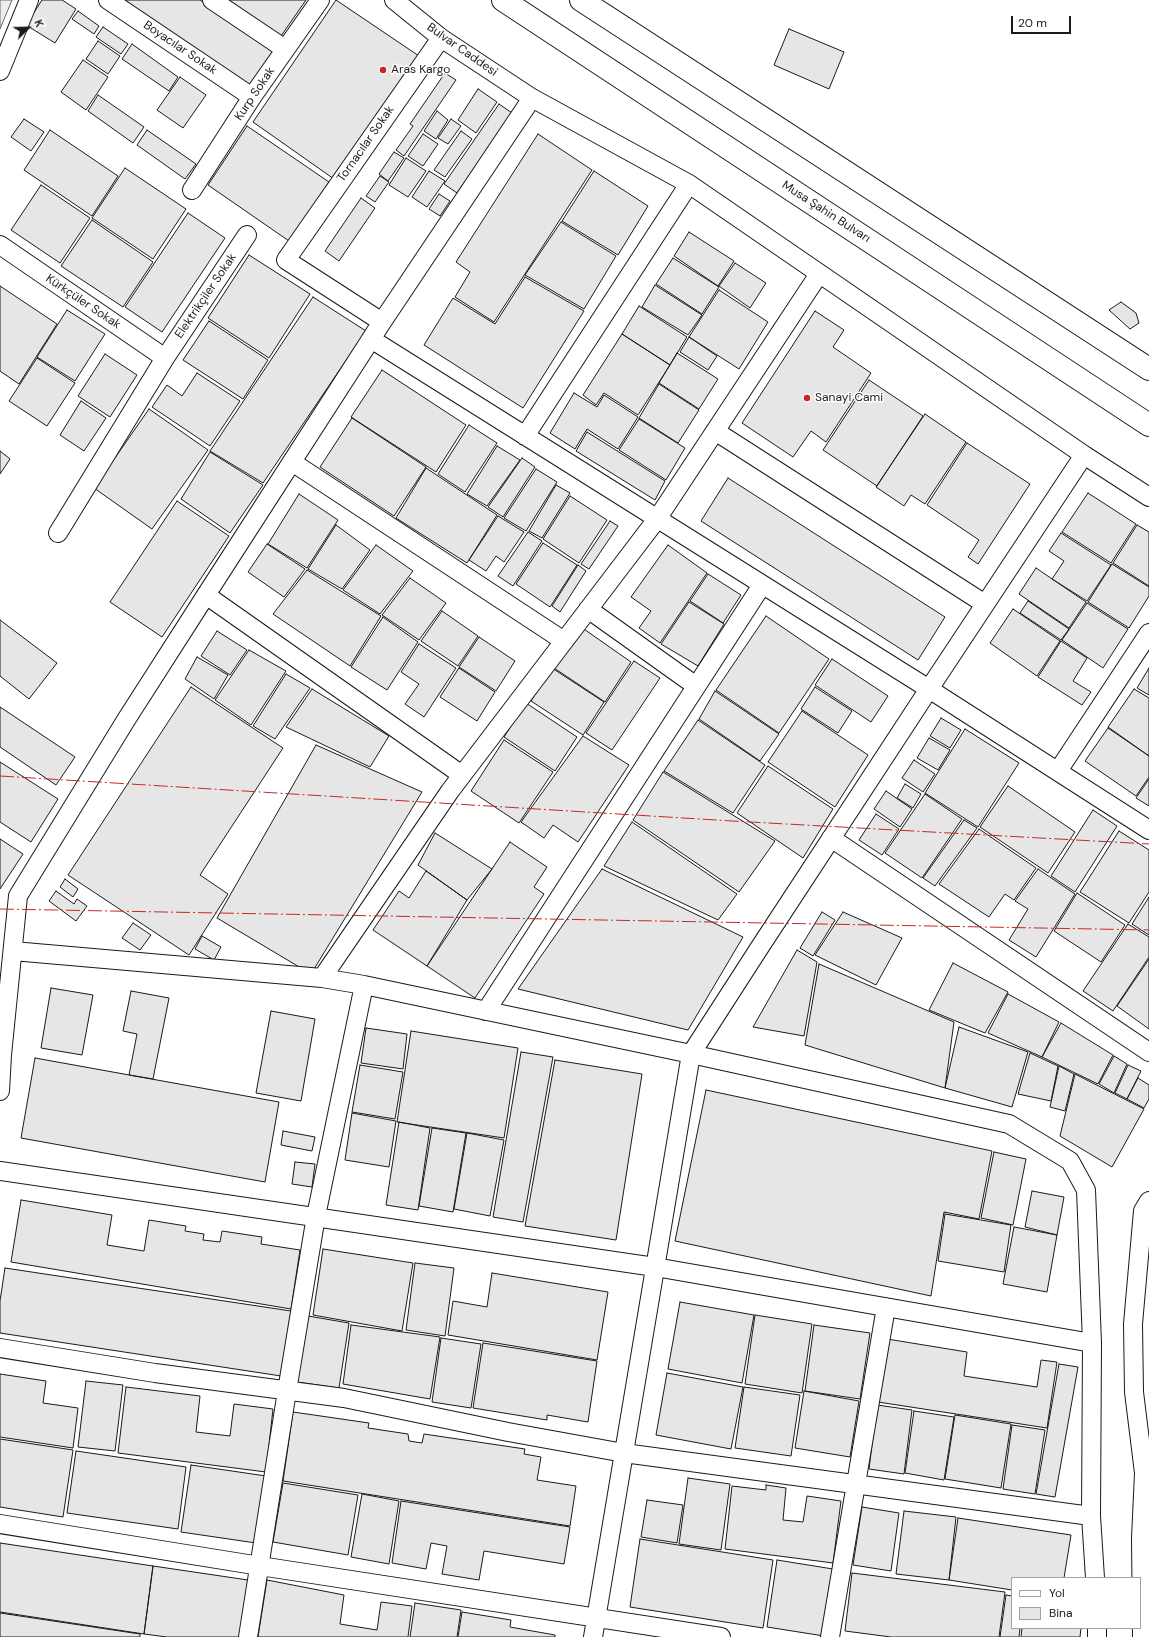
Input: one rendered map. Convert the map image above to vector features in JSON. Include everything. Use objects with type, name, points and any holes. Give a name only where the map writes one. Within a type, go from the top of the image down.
[{"type":"main road","name":"Musa Şahin Bulvarı","points":[[503,0],[1149,425]]},
{"type":"main road","points":[[583,0],[1149,369]]},
{"type":"street","points":[[0,71],[29,0]]},
{"type":"street","name":"Boyacılar Sokak","points":[[108,0],[252,97]]},
{"type":"street","points":[[212,0],[285,49]]},
{"type":"street","name":"Kurp Sokak","points":[[192,190],[252,97],[320,0]]},
{"type":"street","name":"Bulvar Caddesi","points":[[394,0],[441,38],[532,98],[689,184],[1084,455],[1149,497]]},
{"type":"street","name":"Tornacılar Sokak","points":[[382,322],[286,260],[441,38]]},
{"type":"street","points":[[532,98],[371,339],[762,585],[929,688],[1149,830]]},
{"type":"street","points":[[525,436],[689,184]]},
{"type":"street","name":"Elektrikçiler Sokak","points":[[58,533],[165,358],[247,235]]},
{"type":"street","name":"Kürkçüler Sokak","points":[[0,245],[165,358]]},
{"type":"street","points":[[322,978],[462,775],[657,519],[819,274]]},
{"type":"street","points":[[0,1091],[2,1055],[18,896],[126,720],[382,322]]},
{"type":"street","points":[[715,431],[985,604]]},
{"type":"street","points":[[593,1637],[691,1054],[929,688],[1084,455]]},
{"type":"street","points":[[292,462],[564,641]]},
{"type":"street","points":[[486,1011],[762,585]]},
{"type":"street","points":[[206,595],[462,775]]},
{"type":"street","points":[[588,610],[696,686]]},
{"type":"street","points":[[1058,771],[1149,633]]},
{"type":"street","points":[[831,838],[1149,1052]]},
{"type":"street","points":[[13,951],[322,978],[364,985],[691,1054],[1009,1124],[1070,1161],[1086,1190],[1092,1343],[1091,1516],[1095,1577]]},
{"type":"street","points":[[248,1637],[316,1216],[364,985]]},
{"type":"street","points":[[0,1171],[316,1216],[655,1267],[1092,1343]]},
{"type":"street","points":[[1142,1637],[1141,1538],[1144,1473],[1134,1392],[1133,1324],[1143,1211],[1149,1201]]},
{"type":"street","points":[[830,1637],[886,1307]]},
{"type":"street","points":[[0,1348],[155,1373],[344,1398],[508,1432],[624,1453],[1091,1516]]},
{"type":"street","points":[[0,1524],[260,1566],[721,1637]]},
{"type":"shaded area","points":[[0,0],[12,0],[0,29]]},
{"type":"building","points":[[42,0],[62,0],[76,9],[55,43],[26,25]]},
{"type":"building","points":[[110,0],[200,0],[275,50],[247,92]]},
{"type":"building","points":[[228,0],[306,0],[281,36]]},
{"type":"building","points":[[336,0],[419,56],[334,179],[253,122]]},
{"type":"building","points":[[78,11],[99,26],[94,34],[72,19]]},
{"type":"building","points":[[103,27],[128,44],[121,54],[96,37]]},
{"type":"building","points":[[789,29],[844,52],[829,89],[774,65]]},
{"type":"building","points":[[98,41],[120,56],[108,74],[86,59]]},
{"type":"building","points":[[132,44],[178,77],[169,91],[122,59]]},
{"type":"building","points":[[83,60],[108,77],[86,110],[61,92]]},
{"type":"building","points":[[445,73],[456,80],[404,156],[396,150],[413,126],[410,124]]},
{"type":"building","points":[[180,77],[206,95],[183,128],[157,110]]},
{"type":"building","points":[[478,89],[497,102],[476,133],[458,120]]},
{"type":"building","points":[[98,95],[144,127],[133,143],[88,111]]},
{"type":"building","points":[[499,104],[512,113],[457,193],[444,184]]},
{"type":"building","points":[[437,111],[448,120],[436,139],[424,131]]},
{"type":"building","points":[[24,119],[44,132],[31,151],[11,137]]},
{"type":"building","points":[[451,119],[461,126],[448,144],[438,138]]},
{"type":"building","points":[[247,126],[329,182],[289,241],[208,185]]},
{"type":"building","points":[[50,130],[118,176],[92,216],[24,170]]},
{"type":"building","points":[[147,130],[196,164],[185,179],[137,145]]},
{"type":"building","points":[[461,131],[472,139],[445,177],[434,170]]},
{"type":"building","points":[[423,134],[438,144],[423,166],[408,156]]},
{"type":"building","points":[[538,134],[592,170],[494,322],[455,297],[470,272],[456,262]]},
{"type":"building","points":[[394,152],[404,158],[388,181],[379,174]]},
{"type":"building","points":[[406,158],[426,171],[408,197],[389,185]]},
{"type":"building","points":[[125,168],[186,209],[153,259],[92,218]]},
{"type":"building","points":[[429,171],[445,181],[427,207],[412,197]]},
{"type":"building","points":[[594,171],[648,206],[618,255],[562,221]]},
{"type":"building","points":[[380,176],[389,182],[375,202],[366,196]]},
{"type":"building","points":[[41,185],[90,218],[60,263],[11,230]]},
{"type":"building","points":[[439,194],[450,201],[440,216],[429,209]]},
{"type":"building","points":[[361,198],[375,208],[339,261],[325,251]]},
{"type":"building","points":[[188,213],[225,238],[162,332],[125,307]]},
{"type":"building","points":[[92,220],[153,262],[123,307],[61,266]]},
{"type":"building","points":[[561,222],[616,256],[584,309],[525,275]]},
{"type":"building","points":[[689,232],[734,261],[718,286],[674,256]]},
{"type":"building","points":[[249,255],[310,294],[269,358],[208,318]]},
{"type":"building","points":[[673,258],[719,287],[702,314],[656,284]]},
{"type":"building","points":[[735,263],[766,283],[750,308],[719,286]]},
{"type":"building","points":[[525,277],[584,311],[523,408],[424,345],[453,298],[495,324]]},
{"type":"building","points":[[655,285],[702,315],[688,335],[642,307]]},
{"type":"building","points":[[0,286],[57,324],[19,384],[0,371]]},
{"type":"building","points":[[719,290],[768,322],[739,369],[689,337]]},
{"type":"building","points":[[313,297],[366,331],[263,483],[210,451]]},
{"type":"building","points":[[1121,302],[1136,313],[1139,323],[1130,329],[1109,310]]},
{"type":"building","points":[[639,306],[687,337],[670,365],[622,334]]},
{"type":"building","points":[[67,310],[105,334],[75,381],[37,357]]},
{"type":"building","name":"Sanayi Cami","points":[[815,311],[844,330],[833,347],[871,373],[826,442],[811,431],[793,457],[742,423]]},
{"type":"building","points":[[209,321],[268,360],[243,399],[183,360]]},
{"type":"building","points":[[622,334],[670,365],[638,415],[604,393],[596,405],[583,395]]},
{"type":"building","points":[[689,337],[717,356],[708,370],[680,352]]},
{"type":"building","points":[[677,353],[718,379],[699,409],[659,383]]},
{"type":"building","points":[[105,354],[137,375],[110,417],[78,396]]},
{"type":"building","points":[[37,358],[75,383],[47,426],[9,401]]},
{"type":"building","points":[[382,370],[466,425],[436,472],[351,417]]},
{"type":"building","points":[[197,373],[240,401],[210,446],[152,407],[167,385],[182,396]]},
{"type":"building","points":[[869,380],[923,416],[877,486],[823,450]]},
{"type":"building","points":[[659,384],[699,410],[678,443],[639,418]]},
{"type":"building","points":[[574,393],[597,407],[604,395],[638,417],[618,449],[587,429],[575,449],[550,433]]},
{"type":"building","points":[[81,401],[106,418],[84,451],[60,435]]},
{"type":"building","points":[[149,409],[208,450],[152,529],[94,488]]},
{"type":"building","points":[[925,414],[966,442],[925,504],[911,495],[904,506],[876,487]]},
{"type":"building","points":[[352,418],[426,467],[394,516],[320,467]]},
{"type":"building","points":[[639,419],[685,448],[666,480],[619,450]]},
{"type":"building","points":[[469,425],[497,443],[465,492],[438,474]]},
{"type":"building","points":[[587,432],[665,481],[655,500],[576,451]]},
{"type":"building","points":[[967,443],[1030,484],[978,564],[968,557],[979,540],[927,505]]},
{"type":"building","points":[[497,446],[520,460],[487,506],[467,494]]},
{"type":"building","points":[[0,451],[10,459],[0,474]]},
{"type":"building","points":[[210,452],[263,485],[230,533],[181,499]]},
{"type":"building","points":[[522,458],[535,467],[503,517],[488,507]]},
{"type":"building","points":[[426,468],[497,515],[467,563],[396,518]]},
{"type":"building","points":[[536,469],[557,482],[526,531],[504,518]]},
{"type":"building","points":[[728,478],[945,617],[918,660],[701,521]]},
{"type":"building","points":[[556,485],[570,493],[542,538],[529,531]]},
{"type":"building","points":[[1088,493],[1136,524],[1111,563],[1062,532]]},
{"type":"building","points":[[299,494],[338,520],[307,568],[268,544]]},
{"type":"building","points":[[570,496],[607,520],[579,563],[543,539]]},
{"type":"building","points":[[177,501],[229,536],[162,637],[110,602]]},
{"type":"building","points":[[498,516],[524,532],[504,562],[496,556],[486,571],[469,560]]},
{"type":"building","points":[[610,521],[618,526],[589,569],[581,564]]},
{"type":"building","points":[[336,525],[370,550],[342,589],[308,569]]},
{"type":"building","points":[[1137,525],[1149,532],[1149,586],[1113,563]]},
{"type":"building","points":[[528,532],[542,541],[513,586],[498,576]]},
{"type":"building","points":[[1061,533],[1111,565],[1087,601],[1052,579],[1064,561],[1049,551]]},
{"type":"building","points":[[543,543],[577,565],[550,607],[516,584]]},
{"type":"building","points":[[267,544],[305,569],[284,597],[248,572]]},
{"type":"building","points":[[376,545],[413,571],[380,614],[343,590]]},
{"type":"building","points":[[668,545],[707,573],[660,643],[639,628],[651,611],[631,597]]},
{"type":"building","points":[[1112,564],[1149,587],[1149,596],[1129,628],[1088,602]]},
{"type":"building","points":[[578,565],[586,571],[560,612],[552,606]]},
{"type":"building","points":[[1036,568],[1086,602],[1069,628],[1019,594]]},
{"type":"building","points":[[307,570],[381,616],[350,666],[273,614]]},
{"type":"building","points":[[708,574],[741,595],[723,623],[690,601]]},
{"type":"building","points":[[410,578],[446,603],[419,640],[382,615]]},
{"type":"building","points":[[1028,601],[1069,629],[1061,640],[1020,613]]},
{"type":"building","points":[[689,602],[724,624],[698,666],[661,644]]},
{"type":"building","points":[[1087,603],[1128,629],[1103,668],[1062,640]]},
{"type":"building","points":[[1013,609],[1060,641],[1037,676],[990,643]]},
{"type":"building","points":[[442,611],[478,636],[458,666],[421,641]]},
{"type":"building","points":[[766,616],[829,659],[779,733],[716,690]]},
{"type":"building","points":[[383,617],[418,642],[387,690],[351,667]]},
{"type":"building","points":[[0,620],[57,663],[29,699],[0,676]]},
{"type":"building","points":[[581,627],[631,662],[605,702],[554,668]]},
{"type":"building","points":[[217,631],[247,650],[230,675],[201,656]]},
{"type":"building","points":[[479,637],[515,661],[496,691],[459,667]]},
{"type":"building","points":[[1061,641],[1087,658],[1073,681],[1091,692],[1082,705],[1038,677]]},
{"type":"building","points":[[419,644],[456,668],[424,717],[405,704],[419,684],[401,672]]},
{"type":"building","points":[[249,650],[286,671],[251,725],[215,700]]},
{"type":"building","points":[[197,657],[228,675],[214,699],[185,679]]},
{"type":"building","points":[[832,659],[888,696],[871,722],[815,685]]},
{"type":"building","points":[[634,661],[660,678],[612,750],[586,733]]},
{"type":"building","points":[[459,668],[495,692],[477,721],[440,697]]},
{"type":"building","points":[[552,668],[604,702],[583,735],[531,701]]},
{"type":"building","points":[[1149,668],[1149,695],[1137,688]]},
{"type":"building","points":[[286,674],[310,688],[275,739],[253,726]]},
{"type":"building","points":[[191,687],[283,748],[200,875],[228,894],[189,955],[68,875]]},
{"type":"building","points":[[815,687],[852,711],[838,733],[801,709]]},
{"type":"building","points":[[312,689],[389,736],[370,767],[286,727]]},
{"type":"building","points":[[1134,689],[1149,698],[1149,756],[1108,727]]},
{"type":"building","points":[[715,691],[779,734],[760,761],[699,719]]},
{"type":"building","points":[[526,703],[577,737],[555,771],[504,737]]},
{"type":"building","points":[[0,707],[75,757],[56,785],[0,747]]},
{"type":"building","points":[[802,711],[868,755],[835,807],[768,762]]},
{"type":"building","points":[[941,718],[961,730],[950,748],[930,736]]},
{"type":"building","points":[[698,720],[765,765],[733,813],[664,771]]},
{"type":"building","points":[[1108,728],[1149,756],[1149,777],[1136,796],[1085,761]]},
{"type":"building","points":[[965,729],[1019,763],[978,827],[925,793]]},
{"type":"building","points":[[583,736],[629,765],[578,842],[553,825],[544,838],[521,822]]},
{"type":"building","points":[[929,738],[950,750],[938,770],[917,758]]},
{"type":"building","points":[[504,740],[553,772],[519,823],[471,791]]},
{"type":"building","points":[[316,745],[422,792],[311,974],[217,918]]},
{"type":"building","points":[[914,760],[935,774],[923,792],[902,778]]},
{"type":"building","points":[[0,762],[58,799],[31,842],[0,822]]},
{"type":"building","points":[[768,766],[833,809],[803,858],[737,813]]},
{"type":"building","points":[[663,772],[775,841],[739,892],[633,820]]},
{"type":"building","points":[[1149,779],[1149,806],[1136,798]]},
{"type":"building","points":[[905,784],[921,794],[913,808],[897,798]]},
{"type":"building","points":[[1008,786],[1075,832],[1048,873],[980,827]]},
{"type":"building","points":[[886,791],[912,809],[900,827],[874,809]]},
{"type":"building","points":[[925,794],[962,819],[922,878],[885,853]]},
{"type":"building","points":[[1093,810],[1117,826],[1075,892],[1051,876]]},
{"type":"building","points":[[876,814],[899,829],[882,855],[859,840]]},
{"type":"building","points":[[964,820],[977,828],[935,886],[923,878]]},
{"type":"building","points":[[632,822],[737,894],[718,920],[604,866]]},
{"type":"building","points":[[979,829],[1036,868],[1014,900],[1005,894],[989,917],[939,884]]},
{"type":"building","points":[[1119,831],[1149,850],[1149,892],[1129,923],[1080,892]]},
{"type":"building","points":[[435,833],[492,869],[467,900],[418,865]]},
{"type":"building","points":[[0,839],[23,854],[0,889]]},
{"type":"building","points":[[510,842],[547,867],[534,887],[544,894],[475,998],[427,966]]},
{"type":"building","points":[[602,869],[743,937],[688,1030],[518,989]]},
{"type":"building","points":[[1038,869],[1075,894],[1036,957],[1009,940],[1028,909],[1015,901]]},
{"type":"building","points":[[426,871],[467,900],[427,966],[373,930],[399,891],[409,898]]},
{"type":"building","points":[[65,879],[78,889],[73,897],[60,887]]},
{"type":"building","points":[[56,891],[74,904],[77,899],[87,906],[76,921],[49,901]]},
{"type":"building","points":[[1077,893],[1125,925],[1101,962],[1054,931]]},
{"type":"building","points":[[1149,897],[1149,935],[1132,924]]},
{"type":"building","points":[[822,912],[835,920],[813,956],[800,948]]},
{"type":"building","points":[[843,912],[902,938],[876,985],[815,955]]},
{"type":"building","points":[[133,923],[151,935],[140,950],[122,938]]},
{"type":"building","points":[[1128,924],[1149,937],[1149,957],[1113,1011],[1083,991]]},
{"type":"building","points":[[202,936],[221,947],[214,960],[195,949]]},
{"type":"building","points":[[797,950],[817,962],[804,1036],[753,1027]]},
{"type":"building","points":[[1149,959],[1149,1029],[1117,1006]]},
{"type":"building","points":[[953,963],[1008,992],[985,1033],[929,1010]]},
{"type":"building","points":[[819,964],[954,1022],[945,1088],[805,1045]]},
{"type":"building","points":[[51,988],[93,995],[82,1055],[41,1048]]},
{"type":"building","points":[[131,991],[169,998],[153,1079],[129,1075],[137,1034],[123,1031]]},
{"type":"building","points":[[1008,994],[1059,1022],[1042,1057],[988,1033]]},
{"type":"building","points":[[271,1011],[315,1019],[301,1101],[256,1093]]},
{"type":"building","points":[[1061,1023],[1113,1055],[1098,1084],[1042,1057]]},
{"type":"building","points":[[959,1027],[1028,1052],[1012,1107],[945,1088]]},
{"type":"building","points":[[366,1028],[407,1034],[403,1069],[361,1063]]},
{"type":"building","points":[[411,1031],[518,1048],[504,1138],[397,1122]]},
{"type":"building","points":[[521,1052],[553,1057],[523,1222],[493,1217]]},
{"type":"building","points":[[1030,1053],[1058,1066],[1051,1101],[1018,1094]]},
{"type":"building","points":[[1114,1056],[1127,1064],[1114,1093],[1099,1084]]},
{"type":"building","points":[[35,1058],[279,1102],[265,1182],[21,1138]]},
{"type":"building","points":[[555,1060],[642,1074],[616,1240],[525,1226]]},
{"type":"building","points":[[360,1065],[403,1072],[395,1119],[352,1112]]},
{"type":"building","points":[[1128,1065],[1141,1071],[1127,1099],[1115,1093]]},
{"type":"building","points":[[1059,1066],[1074,1074],[1065,1111],[1050,1107]]},
{"type":"building","points":[[1075,1074],[1144,1109],[1112,1167],[1060,1136]]},
{"type":"building","points":[[1138,1078],[1149,1085],[1149,1099],[1144,1108],[1127,1099]]},
{"type":"building","points":[[706,1090],[992,1151],[979,1219],[944,1212],[931,1296],[675,1241]]},
{"type":"building","points":[[352,1113],[396,1121],[389,1167],[345,1160]]},
{"type":"building","points":[[399,1122],[430,1128],[418,1210],[386,1205]]},
{"type":"building","points":[[432,1128],[466,1133],[453,1212],[419,1206]]},
{"type":"building","points":[[283,1131],[315,1137],[312,1151],[281,1145]]},
{"type":"building","points":[[467,1133],[504,1140],[490,1216],[454,1209]]},
{"type":"building","points":[[994,1152],[1026,1159],[1013,1225],[981,1218]]},
{"type":"building","points":[[295,1162],[315,1164],[312,1187],[292,1184]]},
{"type":"building","points":[[1032,1191],[1064,1197],[1057,1235],[1025,1227]]},
{"type":"building","points":[[21,1200],[112,1215],[107,1245],[144,1251],[149,1220],[186,1226],[185,1231],[204,1234],[203,1240],[220,1242],[222,1231],[262,1237],[261,1244],[300,1250],[291,1309],[11,1262]]},
{"type":"building","points":[[945,1214],[1011,1225],[1004,1272],[938,1261]]},
{"type":"building","points":[[1014,1227],[1057,1235],[1047,1292],[1003,1284]]},
{"type":"building","points":[[323,1249],[413,1263],[402,1331],[313,1315]]},
{"type":"building","points":[[415,1263],[454,1268],[445,1336],[406,1330]]},
{"type":"building","points":[[5,1268],[291,1311],[281,1376],[0,1333],[0,1301]]},
{"type":"building","points":[[492,1273],[608,1292],[597,1360],[448,1335],[453,1301],[487,1307]]},
{"type":"building","points":[[680,1302],[754,1315],[742,1383],[668,1369]]},
{"type":"building","points":[[755,1315],[812,1324],[802,1393],[745,1384]]},
{"type":"building","points":[[308,1316],[349,1323],[339,1388],[297,1382]]},
{"type":"building","points":[[351,1325],[440,1337],[430,1399],[343,1384]]},
{"type":"building","points":[[814,1325],[870,1333],[860,1399],[805,1391]]},
{"type":"building","points":[[441,1338],[481,1344],[471,1408],[432,1402]]},
{"type":"building","points":[[887,1339],[967,1352],[964,1376],[1037,1387],[1041,1360],[1057,1362],[1047,1428],[878,1402]]},
{"type":"building","points":[[483,1343],[597,1361],[588,1422],[547,1415],[547,1420],[473,1408]]},
{"type":"building","points":[[1059,1364],[1078,1367],[1055,1497],[1036,1494]]},
{"type":"building","points":[[667,1373],[743,1387],[731,1449],[656,1435]]},
{"type":"building","points":[[0,1374],[46,1381],[43,1403],[78,1408],[73,1448],[0,1437]]},
{"type":"building","points":[[86,1381],[123,1385],[115,1451],[78,1447]]},
{"type":"building","points":[[126,1387],[200,1396],[196,1432],[230,1436],[234,1404],[273,1409],[266,1472],[118,1453]]},
{"type":"building","points":[[744,1387],[800,1395],[791,1456],[735,1448]]},
{"type":"building","points":[[804,1391],[859,1401],[850,1457],[795,1448]]},
{"type":"building","points":[[877,1405],[912,1410],[904,1474],[869,1469]]},
{"type":"building","points":[[914,1411],[954,1417],[944,1480],[905,1473]]},
{"type":"building","points":[[293,1412],[369,1423],[368,1428],[408,1434],[409,1441],[422,1443],[424,1434],[525,1449],[524,1454],[541,1457],[537,1480],[576,1486],[570,1526],[283,1481]]},
{"type":"building","points":[[955,1415],[1011,1424],[1001,1488],[945,1479]]},
{"type":"building","points":[[1012,1425],[1045,1430],[1035,1494],[1003,1489]]},
{"type":"building","points":[[0,1439],[73,1450],[63,1517],[0,1507]]},
{"type":"building","points":[[76,1451],[186,1467],[178,1529],[67,1513]]},
{"type":"building","points":[[191,1465],[266,1476],[256,1543],[181,1532]]},
{"type":"building","points":[[688,1478],[730,1484],[721,1550],[679,1544]]},
{"type":"building","points":[[283,1483],[358,1495],[348,1555],[273,1542]]},
{"type":"building","points":[[766,1485],[786,1488],[783,1520],[803,1522],[807,1496],[841,1501],[833,1563],[725,1549],[732,1486],[766,1490]]},
{"type":"building","points":[[362,1494],[399,1501],[389,1564],[351,1557]]},
{"type":"building","points":[[647,1500],[683,1505],[677,1543],[641,1537]]},
{"type":"building","points":[[401,1501],[570,1527],[564,1564],[484,1551],[479,1580],[442,1574],[447,1546],[431,1543],[426,1569],[392,1563]]},
{"type":"building","points":[[862,1507],[899,1513],[891,1571],[853,1565]]},
{"type":"building","points":[[904,1511],[956,1517],[949,1580],[896,1574]]},
{"type":"building","points":[[958,1518],[1071,1535],[1064,1577],[1011,1577],[1011,1590],[949,1580]]},
{"type":"building","points":[[640,1539],[773,1560],[763,1628],[630,1607]]},
{"type":"building","points":[[0,1543],[153,1566],[144,1634],[0,1612]]},
{"type":"building","points":[[777,1560],[833,1569],[824,1636],[767,1627]]},
{"type":"building","points":[[153,1566],[248,1580],[240,1637],[167,1637],[144,1634]]},
{"type":"building","points":[[852,1573],[1005,1592],[999,1637],[891,1637],[845,1631]]},
{"type":"building","points":[[267,1580],[344,1595],[340,1624],[377,1630],[381,1602],[412,1606],[408,1637],[258,1637]]},
{"type":"building","points":[[1006,1595],[1011,1596],[1011,1629],[1020,1629],[1019,1637],[1000,1637]]},
{"type":"building","points":[[415,1603],[461,1610],[457,1637],[410,1637]]},
{"type":"building","points":[[462,1612],[511,1620],[510,1627],[555,1635],[555,1637],[458,1637]]},
{"type":"building","points":[[0,1613],[140,1634],[140,1637],[0,1637]]},
{"type":"building","points":[[1022,1629],[1081,1629],[1080,1637],[1021,1637]]},
{"type":"power","points":[[0,776],[732,821],[1149,844]]},
{"type":"power","points":[[0,909],[1149,930]]},
{"type":"place","name":"Aras Kargo","points":[[383,70]]},
{"type":"place","name":"Sanayi Cami","points":[[807,398]]}]
